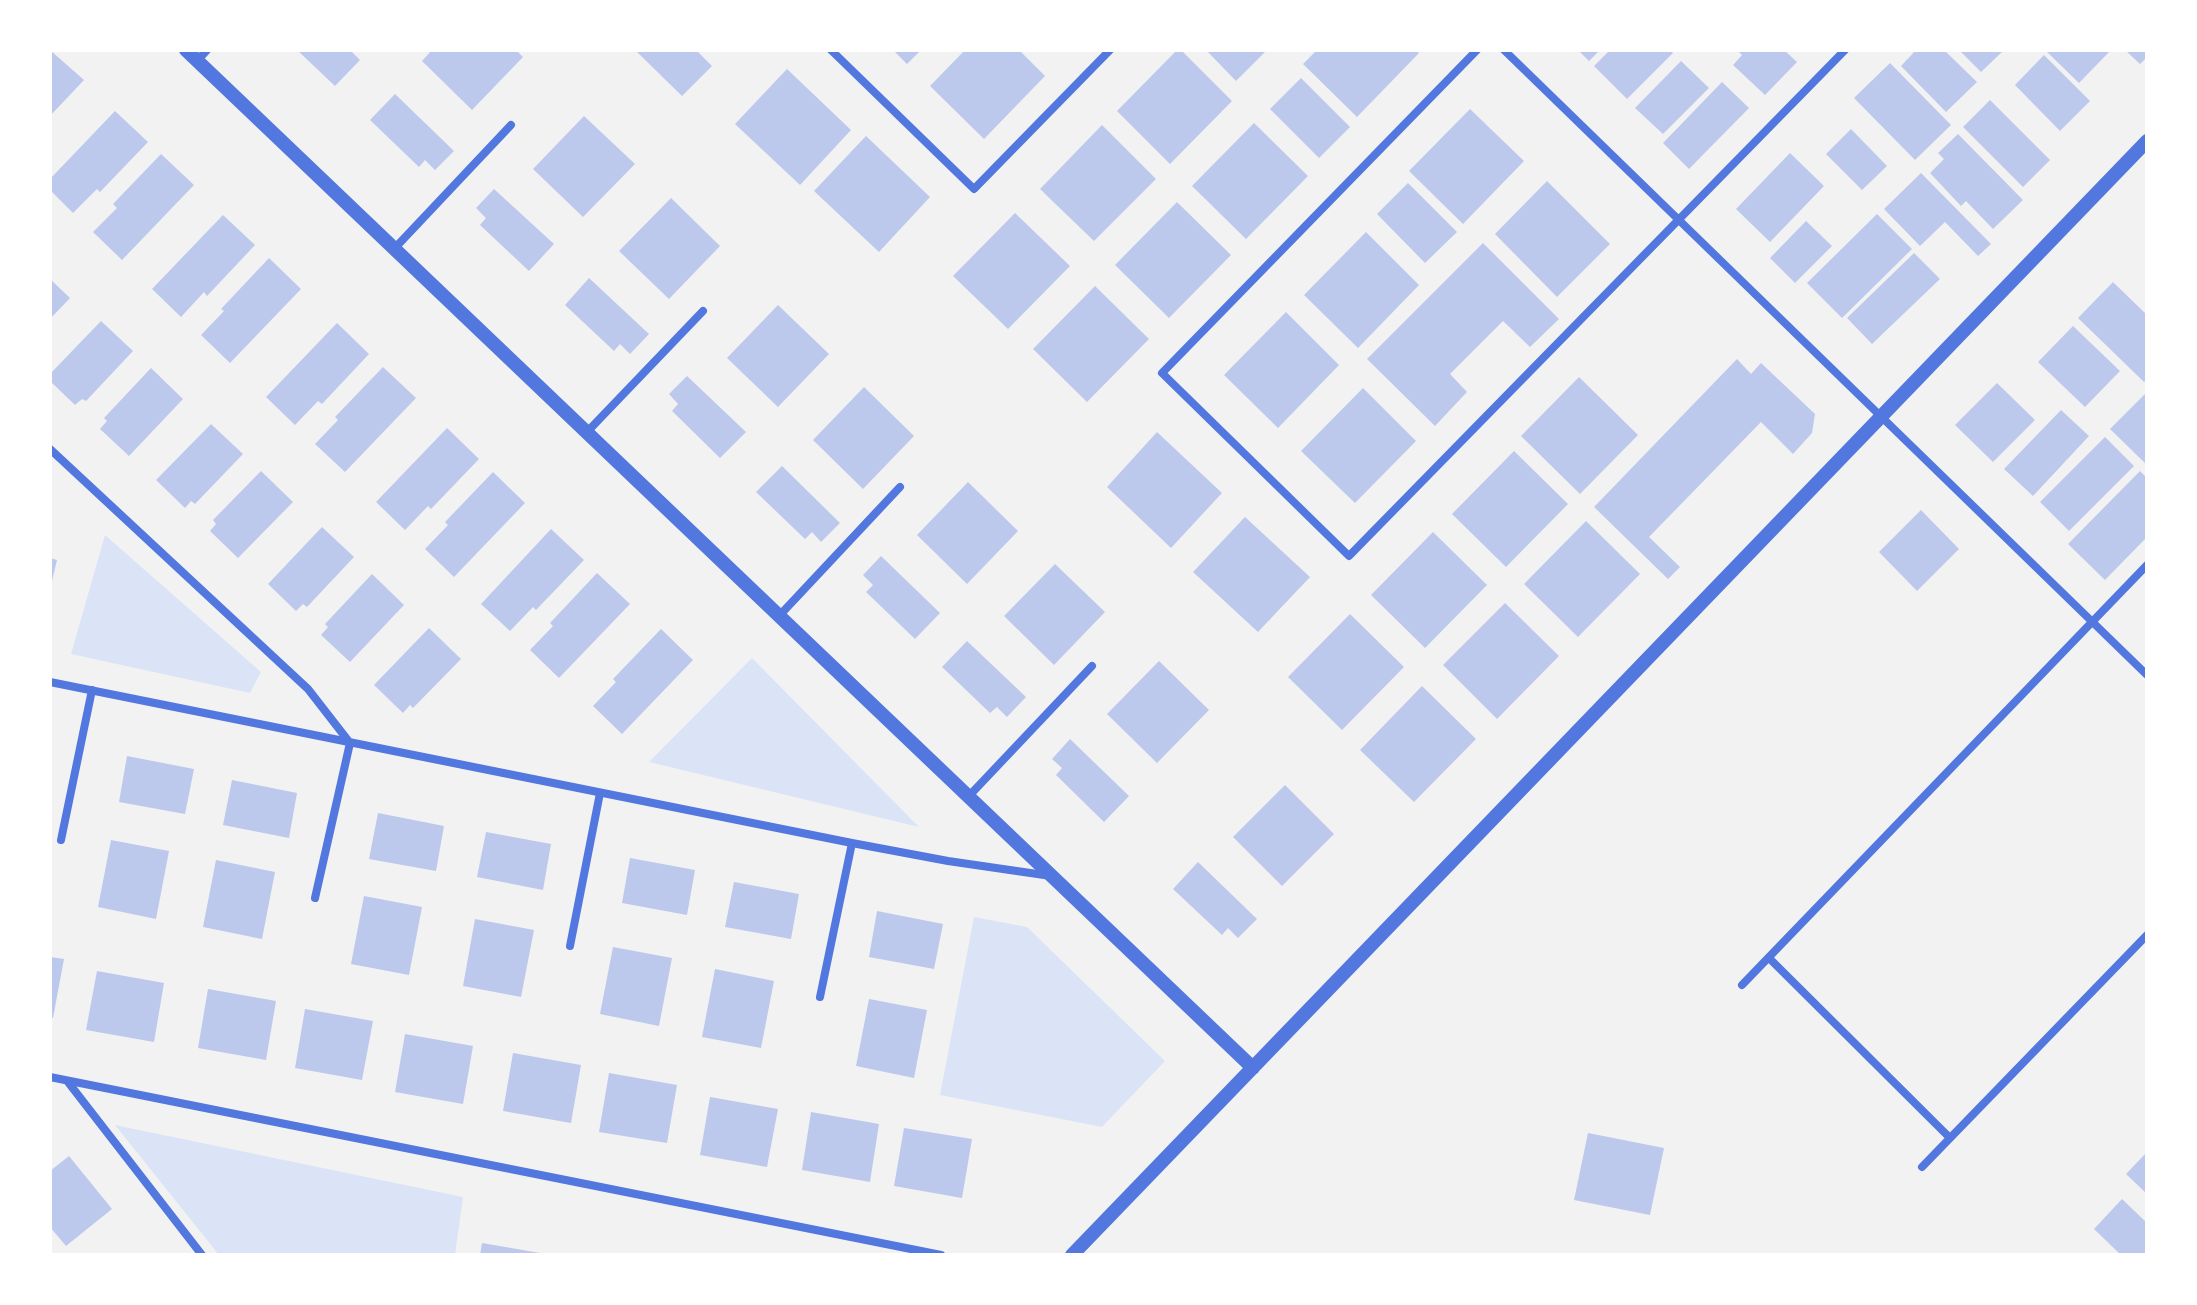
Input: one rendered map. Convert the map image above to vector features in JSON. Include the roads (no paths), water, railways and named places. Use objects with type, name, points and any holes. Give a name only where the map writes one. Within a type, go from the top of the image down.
[{"type":"street","points":[[831,50],[974,189],[1110,50]]},
{"type":"street","points":[[1477,50],[1162,373],[1349,556],[1845,50]]},
{"type":"street","points":[[1504,50],[2147,675]]},
{"type":"street","points":[[197,54],[394,249],[1253,1068]]},
{"type":"street","points":[[394,249],[511,125]]},
{"type":"street","points":[[1072,1255],[2147,141]]},
{"type":"street","points":[[587,432],[703,311]]},
{"type":"street","points":[[50,449],[308,689],[350,743]]},
{"type":"street","points":[[779,616],[900,487]]},
{"type":"street","points":[[1742,985],[2147,565]]},
{"type":"street","points":[[968,797],[1092,666]]},
{"type":"street","points":[[50,682],[852,843],[1052,876]]},
{"type":"street","points":[[61,840],[92,690]]},
{"type":"street","points":[[315,898],[350,743]]},
{"type":"street","points":[[570,946],[600,793]]},
{"type":"street","points":[[820,997],[852,843]]},
{"type":"street","points":[[1922,1167],[2147,935]]},
{"type":"street","points":[[1769,958],[1950,1138]]},
{"type":"street","points":[[50,1077],[941,1255]]},
{"type":"street","points":[[67,1081],[202,1255]]}]
